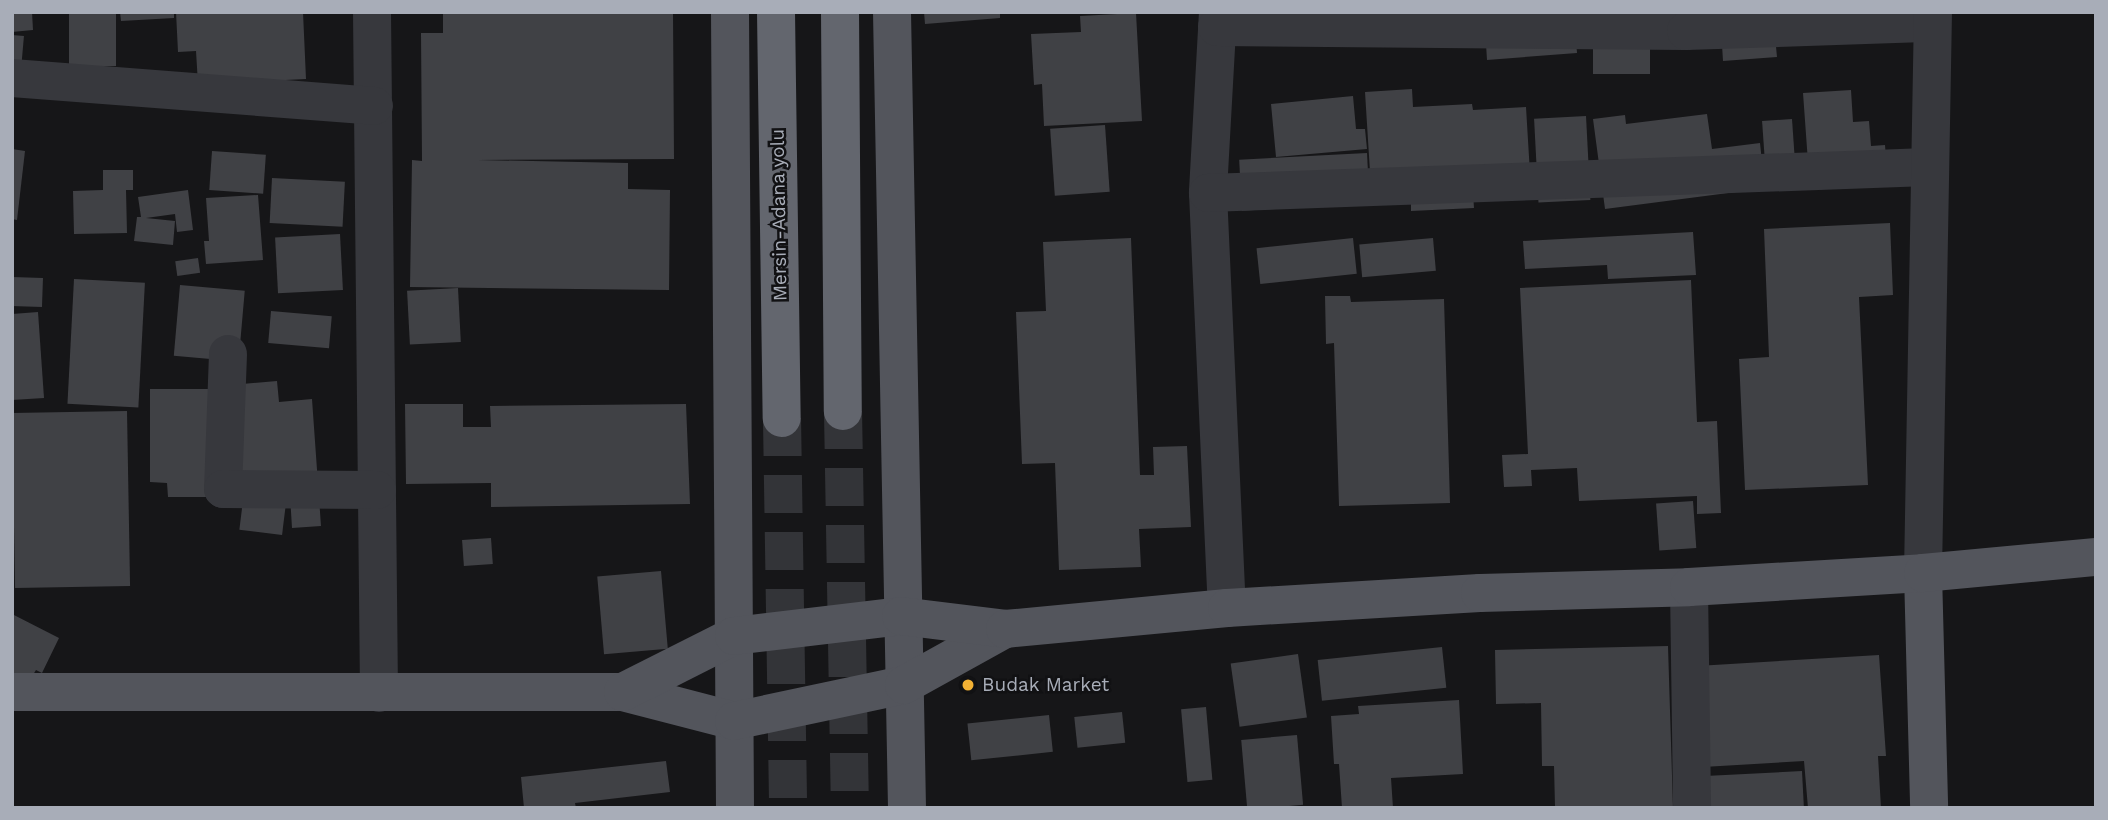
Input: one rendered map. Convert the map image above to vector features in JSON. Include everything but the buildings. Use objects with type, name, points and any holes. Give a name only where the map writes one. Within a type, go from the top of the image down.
[{"type":"highway","name":"Mersin-Adana yolu","points":[[776,12],[782,418]]},
{"type":"highway","points":[[840,12],[842,411]]},
{"type":"main road","points":[[730,12],[735,808]]},
{"type":"main road","points":[[892,12],[901,616],[907,808]]},
{"type":"main road","points":[[623,692],[734,636],[901,616],[1005,629],[1227,608],[1480,593],[1689,587],[1923,573],[2096,557]]},
{"type":"main road","points":[[1923,573],[1929,808]]},
{"type":"main road","points":[[12,692],[623,692],[734,721],[905,685],[1005,629]]},
{"type":"street","points":[[372,12],[379,693]]},
{"type":"street","points":[[1227,608],[1208,193],[1218,19],[1686,31],[1933,18],[1928,167],[1923,573]]},
{"type":"street","points":[[12,78],[374,106]]},
{"type":"street","points":[[1208,193],[1928,167]]},
{"type":"street","points":[[228,354],[223,489],[377,489]]},
{"type":"street","points":[[1689,587],[1692,808]]},
{"type":"tunnel","points":[[843,411],[850,808]]},
{"type":"tunnel","points":[[782,418],[788,808]]},
{"type":"place","name":"Budak Market","points":[[968,685]]}]
